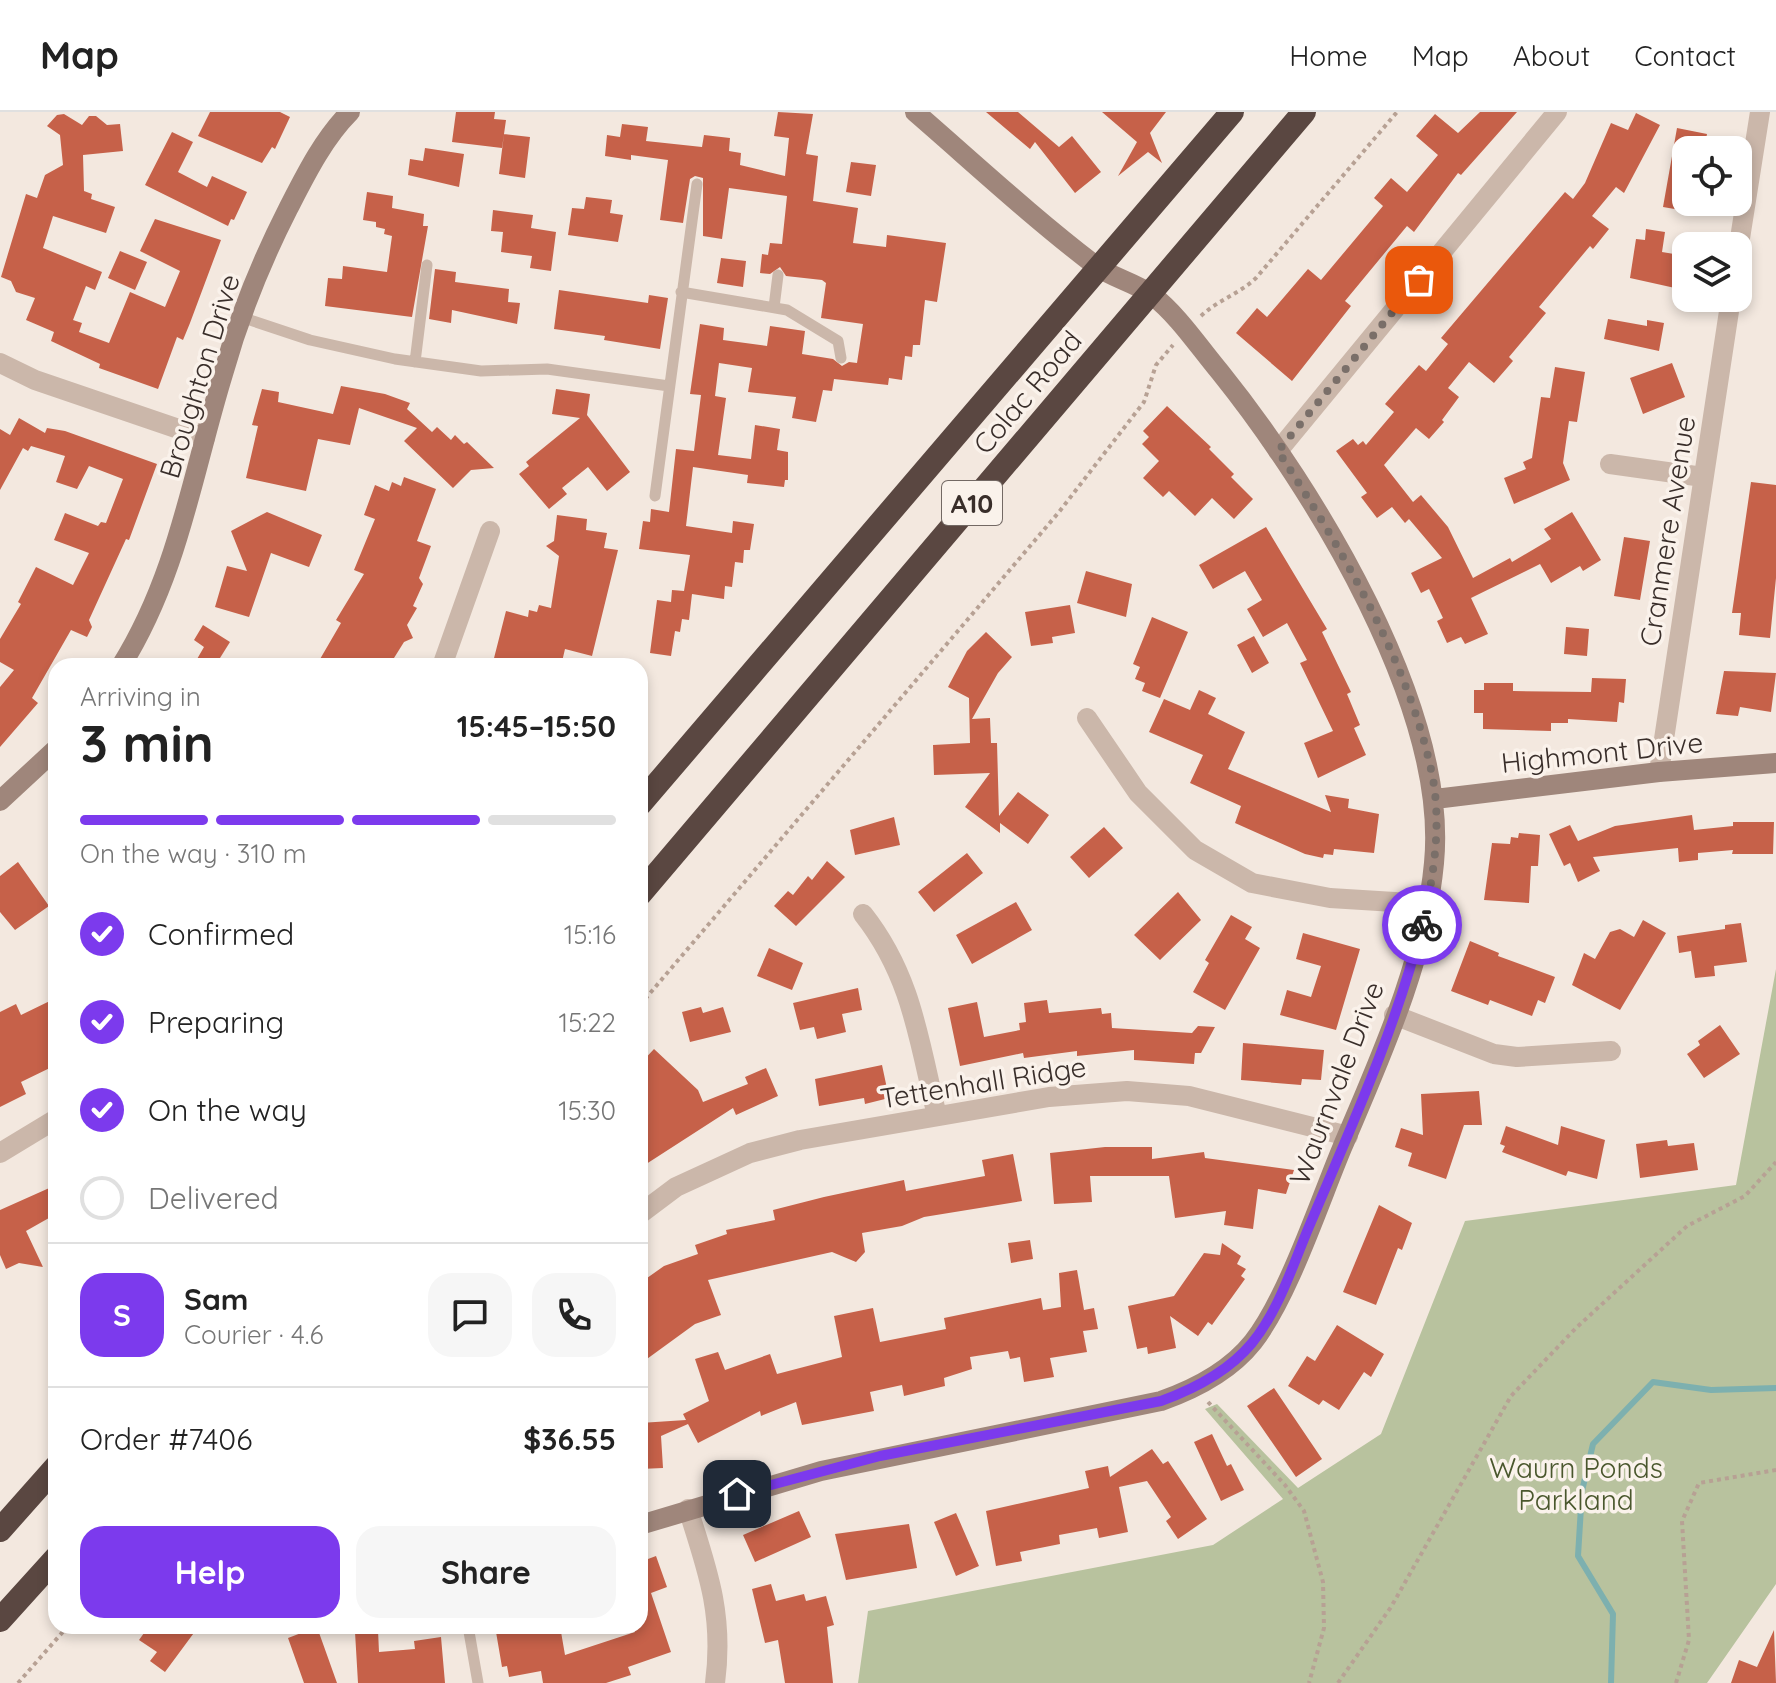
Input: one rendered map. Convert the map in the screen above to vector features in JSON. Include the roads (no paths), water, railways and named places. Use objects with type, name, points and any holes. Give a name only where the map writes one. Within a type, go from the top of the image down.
[{"type":"highway","name":"Colac Road","points":[[648,795],[1101,269],[1232,112]]},
{"type":"highway","name":"Colac Road","points":[[648,885],[1304,112]]},
{"type":"highway","points":[[0,1530],[48,1476]]},
{"type":"highway","points":[[0,1620],[48,1567]]},
{"type":"street","points":[[915,112],[1101,269]]},
{"type":"street","points":[[1278,451],[1557,112]]},
{"type":"street","points":[[1741,232],[1760,112]]},
{"type":"street","name":"Broughton Drive","points":[[125,658],[157,601],[175,554],[241,317],[302,180],[345,114]]},
{"type":"street","name":"Waurnvale Drive","points":[[648,1522],[821,1471],[1161,1401],[1201,1385],[1252,1343],[1278,1298],[1348,1136],[1394,1015],[1427,904],[1435,861],[1432,775],[1412,707],[1365,599],[1310,499],[1278,451],[1186,330],[1150,293],[1101,269]]},
{"type":"street","name":"Cranmere Avenue","points":[[1659,772],[1729,312]]},
{"type":"street","points":[[0,363],[35,380],[205,438]]},
{"type":"street","points":[[1610,464],[1703,477]]},
{"type":"street","points":[[445,658],[490,531]]},
{"type":"street","points":[[1087,718],[1138,793],[1195,850],[1252,883],[1330,898],[1427,904]]},
{"type":"street","points":[[0,801],[48,756]]},
{"type":"street","name":"Highmont Drive","points":[[1435,799],[1659,772],[1776,763]]},
{"type":"street","points":[[863,914],[886,943],[905,984],[937,1116]]},
{"type":"street","points":[[1394,1015],[1494,1054],[1517,1057],[1611,1051]]},
{"type":"street","name":"Tettenhall Ridge","points":[[648,1208],[676,1187],[750,1153],[800,1140],[1049,1097],[1127,1091],[1200,1098],[1348,1136]]},
{"type":"street","points":[[0,1153],[48,1124]]},
{"type":"street","points":[[688,1509],[717,1608],[720,1632],[715,1683]]},
{"type":"lane","points":[[655,496],[697,184]]},
{"type":"lane","points":[[415,362],[427,265]]},
{"type":"lane","points":[[774,307],[778,275]]},
{"type":"lane","points":[[681,292],[774,307],[799,315],[838,341],[841,358]]},
{"type":"lane","points":[[241,317],[329,346],[415,362],[481,371],[547,369],[669,386]]},
{"type":"lane","points":[[469,1634],[478,1683]]},
{"type":"waterway","points":[[1611,1683],[1613,1614],[1578,1556],[1582,1491],[1593,1444],[1653,1382],[1711,1390],[1776,1388]]},
{"type":"park label","name":"Waurn Ponds Parkland","points":[[1576,1483]]}]
